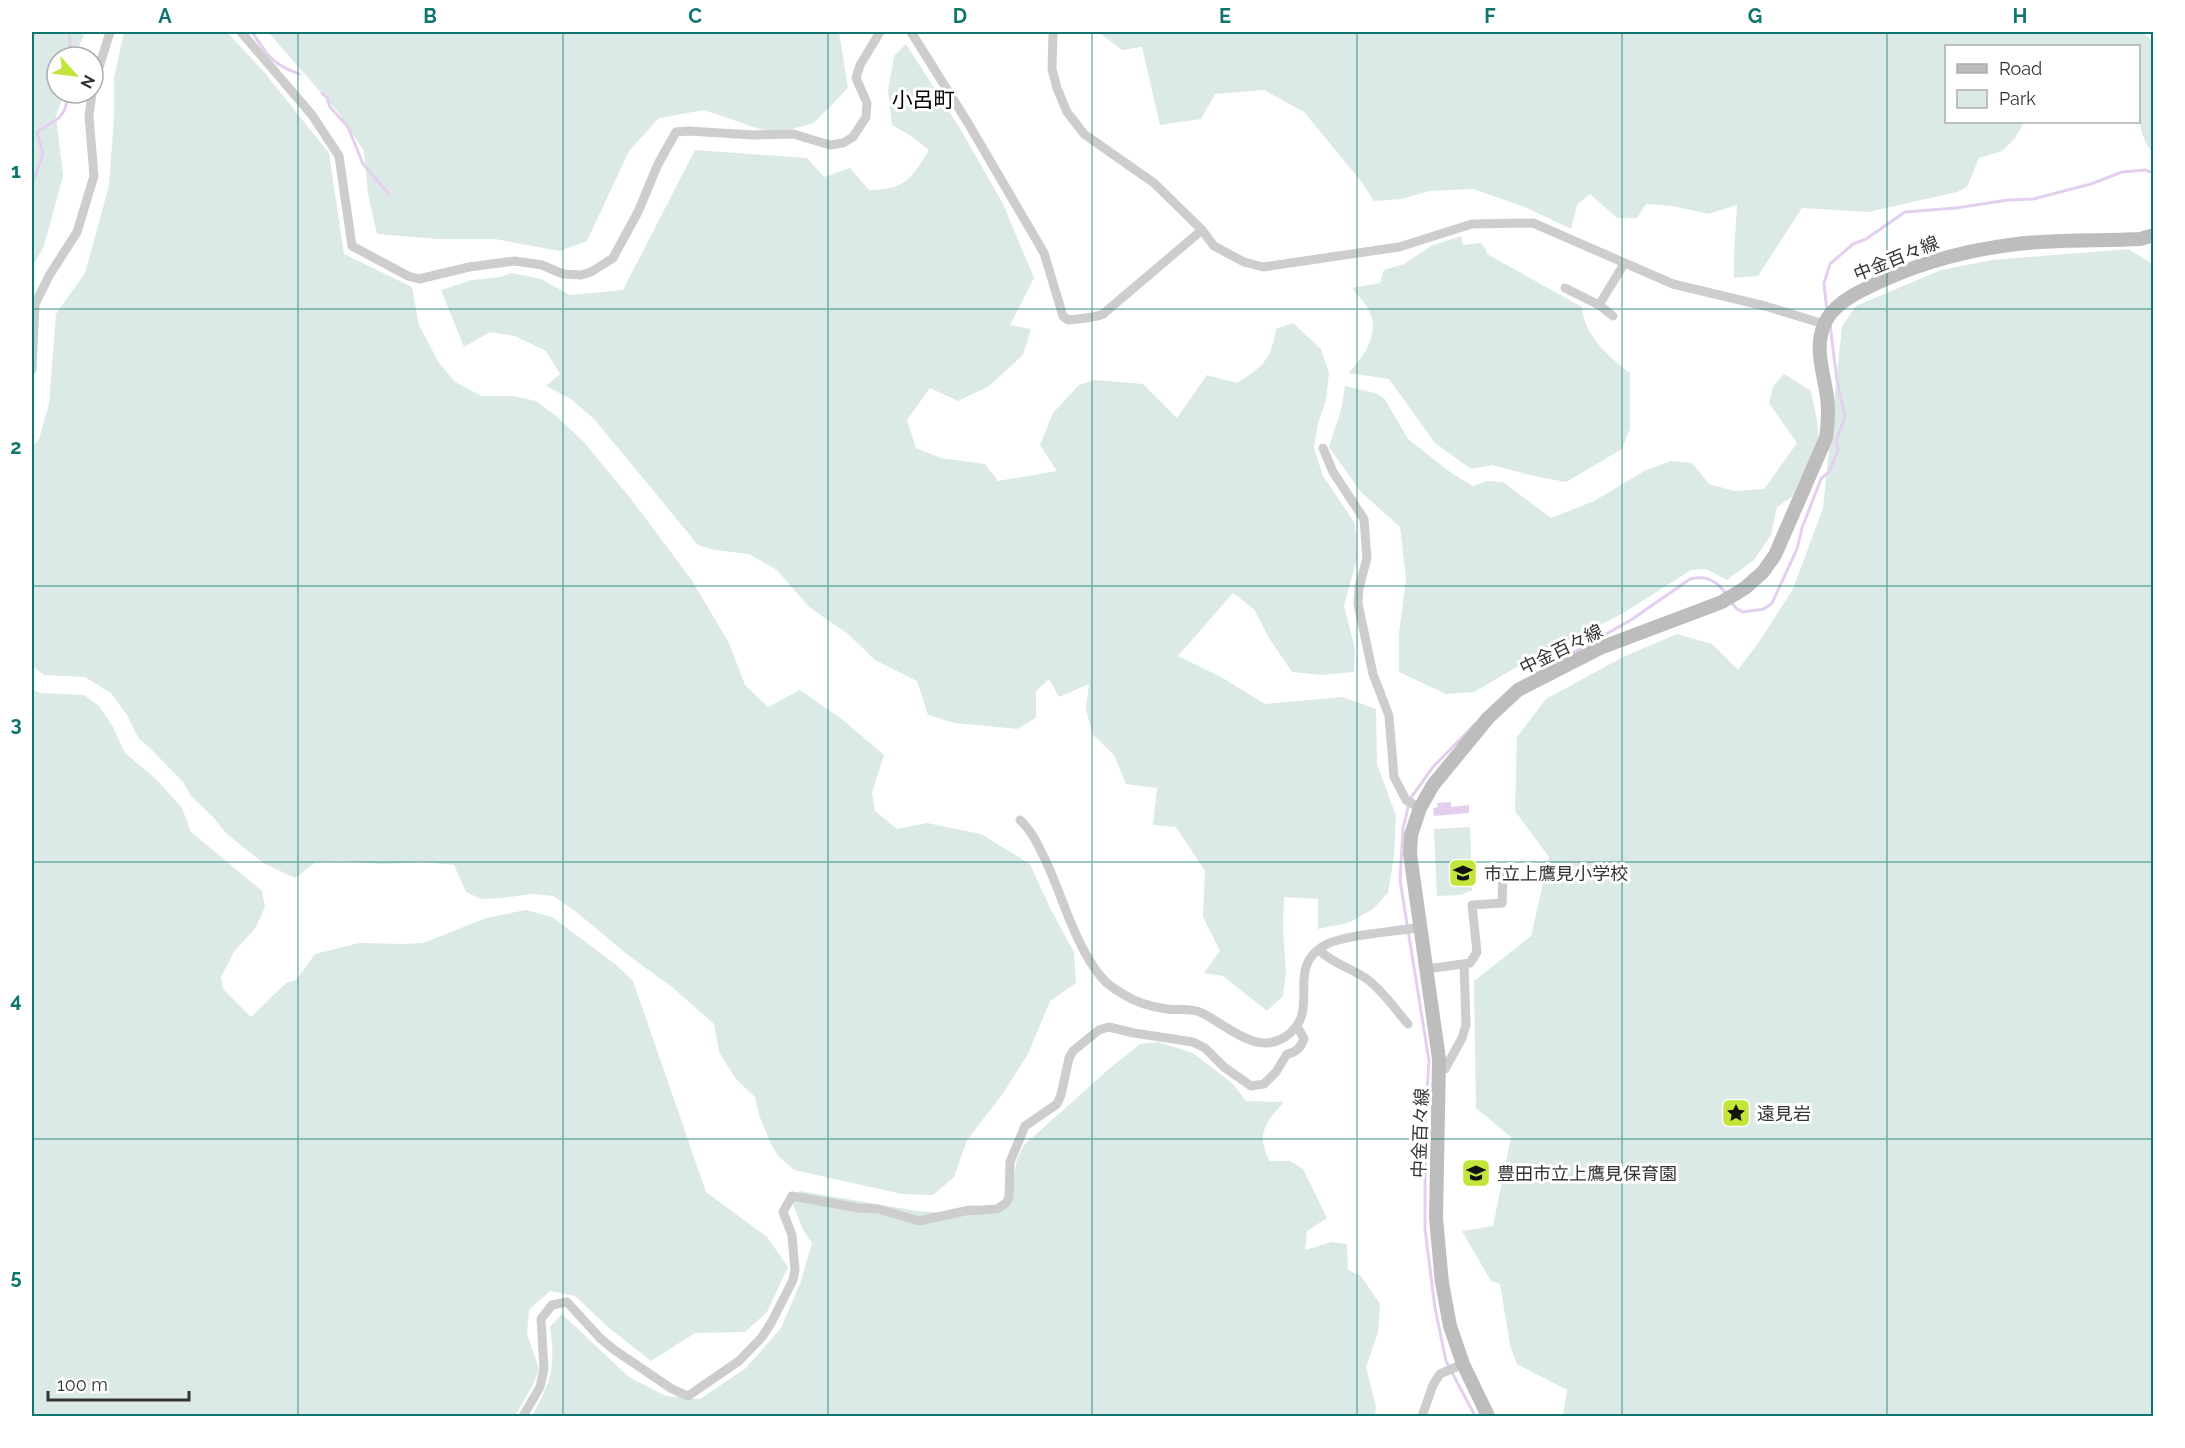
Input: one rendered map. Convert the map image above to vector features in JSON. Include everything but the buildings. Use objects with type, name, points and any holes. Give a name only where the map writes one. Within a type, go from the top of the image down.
[{"type":"main road","name":"中金百々線","points":[[1488,1416],[1460,1365],[1442,1283],[1436,1222],[1440,1070],[1410,854],[1418,806],[1488,718],[1518,690],[1600,648],[1722,602],[1763,572],[1775,555],[1826,438],[1829,421],[1820,359],[1820,343],[1824,324],[1836,308],[1853,295],[1900,272],[1951,255],[2017,244],[2140,239],[2154,235]]},
{"type":"street","points":[[105,48],[110,32]]},
{"type":"street","points":[[241,32],[312,115],[339,156],[352,246],[408,276],[419,279],[469,267],[515,261],[542,265],[563,274],[580,275],[591,272],[613,258],[676,132],[794,134],[830,145],[843,143],[853,137],[866,117],[867,103],[856,78],[860,65],[880,32]]},
{"type":"street","points":[[911,32],[968,123],[1044,253],[1063,316],[1068,320],[1090,319],[1103,314],[1202,230]]},
{"type":"street","points":[[1053,32],[1052,69],[1056,88],[1067,111],[1084,134],[1154,183],[1202,230],[1214,246],[1227,254],[1263,267],[1398,247],[1472,224],[1533,223],[1674,284],[1765,306],[1824,324]]},
{"type":"street","points":[[32,370],[35,304],[76,232],[94,176],[89,116],[90,105]]},
{"type":"street","points":[[1599,305],[1624,264]]},
{"type":"street","points":[[1565,288],[1599,305],[1613,316]]},
{"type":"street","points":[[1323,448],[1333,472],[1364,519],[1367,558],[1359,588],[1358,604],[1373,674],[1389,716],[1394,777],[1406,800],[1418,806]]},
{"type":"street","points":[[1020,820],[1034,838],[1089,958],[1102,980],[1126,996],[1144,1004],[1167,1009],[1191,1009],[1202,1013],[1250,1042],[1268,1042],[1283,1038],[1297,1026],[1305,1003],[1304,968],[1313,955],[1326,945],[1340,940],[1419,928]]},
{"type":"street","points":[[1427,969],[1470,963],[1477,952],[1472,905],[1502,903],[1503,873]]},
{"type":"street","points":[[1319,950],[1338,966],[1365,978],[1377,988],[1408,1024]]},
{"type":"street","points":[[1440,1070],[1445,1069],[1462,1038],[1466,1025],[1464,964]]},
{"type":"street","points":[[523,1416],[540,1387],[545,1363],[541,1318],[552,1305],[567,1302],[613,1349],[672,1389],[688,1396],[739,1361],[771,1323],[793,1280],[795,1270],[792,1235],[783,1212],[792,1196],[859,1208],[878,1209],[919,1221],[965,1210],[997,1209],[1006,1203],[1009,1197],[1010,1162],[1022,1131],[1032,1120],[1056,1104],[1061,1095],[1073,1051],[1099,1030],[1115,1027],[1134,1033],[1193,1041],[1205,1048],[1245,1083],[1258,1086],[1264,1084],[1276,1072],[1287,1054],[1292,1054],[1302,1044],[1304,1039],[1297,1026]]},
{"type":"street","points":[[1422,1416],[1433,1385],[1440,1374],[1460,1365]]},
{"type":"green space","points":[[32,32],[85,32],[80,45],[45,45],[45,105],[60,105],[56,116],[63,176],[44,246],[32,268]]},
{"type":"green space","points":[[124,32],[227,32],[264,72],[329,153],[344,254],[412,287],[419,325],[439,363],[455,382],[482,396],[513,396],[536,401],[582,440],[631,499],[691,579],[729,643],[745,685],[768,707],[800,690],[843,720],[884,755],[872,793],[875,811],[897,829],[927,823],[981,834],[1030,864],[1074,952],[1076,983],[1050,1001],[1028,1054],[1004,1092],[967,1140],[954,1177],[933,1195],[902,1194],[794,1170],[778,1156],[770,1142],[759,1115],[755,1097],[736,1079],[725,1062],[719,1051],[714,1024],[672,987],[553,896],[532,894],[481,899],[466,892],[454,865],[423,862],[383,864],[316,862],[295,878],[263,863],[227,834],[191,796],[183,782],[139,739],[127,715],[111,693],[85,677],[44,675],[32,666],[32,447],[39,439],[49,404],[56,314],[85,273],[109,186],[114,117],[114,78]]},
{"type":"green space","points":[[268,32],[839,32],[848,88],[814,123],[774,134],[704,110],[659,118],[629,151],[587,241],[560,251],[495,239],[437,239],[377,234],[368,194],[364,151],[338,112]]},
{"type":"green space","points":[[1098,32],[2142,32],[2153,41],[2153,153],[2146,143],[2140,123],[2140,45],[1945,45],[1945,123],[2023,123],[2015,138],[2002,151],[1979,158],[1967,187],[1957,192],[1868,212],[1802,208],[1758,276],[1734,278],[1737,205],[1708,214],[1673,206],[1646,204],[1637,218],[1617,218],[1590,194],[1577,205],[1571,229],[1525,207],[1473,189],[1429,191],[1402,199],[1374,201],[1361,181],[1304,112],[1264,90],[1215,94],[1201,119],[1160,125],[1142,47],[1122,50]]},
{"type":"green space","points":[[906,44],[961,130],[1003,204],[1034,278],[1010,325],[1031,329],[1023,355],[989,386],[958,401],[930,388],[907,420],[916,448],[941,458],[985,464],[998,481],[1057,471],[1040,445],[1053,413],[1079,385],[1095,380],[1143,384],[1177,418],[1207,375],[1237,383],[1259,367],[1268,356],[1276,329],[1293,323],[1321,349],[1329,373],[1326,400],[1318,423],[1314,448],[1323,476],[1354,522],[1357,558],[1344,606],[1355,649],[1354,672],[1322,675],[1292,672],[1269,638],[1254,609],[1233,593],[1178,656],[1221,677],[1265,704],[1342,697],[1376,709],[1377,764],[1396,816],[1394,856],[1388,893],[1373,909],[1348,923],[1318,929],[1318,899],[1284,897],[1283,931],[1286,972],[1283,996],[1267,1011],[1223,976],[1204,973],[1220,951],[1203,917],[1205,871],[1176,827],[1153,825],[1157,788],[1126,784],[1114,755],[1093,735],[1086,710],[1089,684],[1059,697],[1049,679],[1036,691],[1036,718],[1017,729],[955,723],[928,715],[917,681],[875,660],[848,634],[809,607],[777,570],[749,554],[715,550],[698,545],[595,420],[571,399],[546,386],[560,374],[546,351],[515,336],[490,332],[464,347],[441,290],[472,280],[500,277],[512,273],[541,279],[570,295],[623,290],[695,150],[807,158],[824,177],[850,168],[869,190],[899,185],[917,169],[929,150],[892,125],[888,90],[894,56]]},
{"type":"green space","points":[[1461,236],[1463,245],[1481,243],[1487,254],[1582,307],[1592,336],[1630,373],[1630,429],[1622,449],[1566,482],[1492,465],[1471,469],[1435,443],[1389,379],[1348,373],[1369,345],[1373,328],[1368,308],[1352,288],[1380,283],[1384,270],[1404,264],[1431,246]]},
{"type":"green space","points":[[2128,249],[2153,264],[2153,1416],[1563,1416],[1567,1390],[1517,1364],[1510,1345],[1500,1284],[1491,1281],[1462,1231],[1493,1226],[1511,1137],[1476,1108],[1474,981],[1531,936],[1549,857],[1515,811],[1517,737],[1546,699],[1623,657],[1677,634],[1712,644],[1738,670],[1793,589],[1823,508],[1842,326],[1856,306],[1941,270],[1992,260]]},
{"type":"green space","points":[[1784,374],[1811,391],[1819,442],[1792,497],[1777,507],[1771,535],[1754,560],[1727,580],[1706,569],[1691,570],[1625,612],[1537,655],[1474,692],[1446,694],[1399,672],[1399,633],[1406,578],[1400,527],[1360,491],[1329,447],[1341,410],[1345,386],[1375,393],[1384,398],[1408,439],[1450,472],[1473,486],[1487,481],[1503,482],[1551,518],[1594,501],[1646,470],[1671,461],[1692,463],[1709,484],[1734,491],[1764,489],[1797,443],[1769,403],[1773,386]]},
{"type":"green space","points":[[32,689],[40,693],[84,695],[99,706],[113,727],[125,753],[157,780],[182,808],[191,832],[262,891],[265,907],[256,927],[234,952],[221,977],[223,989],[251,1017],[286,983],[296,980],[315,954],[359,943],[423,943],[486,918],[526,910],[552,917],[615,964],[633,981],[706,1192],[767,1237],[788,1267],[767,1312],[745,1332],[695,1333],[651,1361],[608,1327],[575,1296],[550,1291],[529,1310],[527,1334],[539,1369],[533,1385],[515,1416],[32,1416]]},
{"type":"green space","points":[[1470,827],[1472,890],[1460,895],[1437,896],[1434,829]]},
{"type":"green space","points":[[1158,1042],[1193,1053],[1233,1084],[1246,1101],[1284,1102],[1268,1122],[1263,1143],[1270,1161],[1290,1161],[1303,1169],[1327,1218],[1307,1231],[1305,1250],[1332,1242],[1347,1244],[1348,1270],[1361,1276],[1380,1304],[1378,1332],[1366,1367],[1376,1407],[1375,1416],[532,1416],[548,1383],[552,1363],[550,1327],[562,1314],[629,1377],[666,1396],[700,1399],[746,1368],[781,1328],[800,1284],[812,1243],[803,1230],[791,1199],[800,1191],[917,1211],[945,1213],[969,1205],[1002,1208],[1013,1182],[1017,1159],[1024,1145],[1140,1044]]},
{"type":"shaded area","points":[[1451,802],[1451,807],[1469,805],[1469,813],[1434,816],[1433,808],[1438,807],[1437,803]]},
{"type":"waterway","points":[[69,32],[70,45]]},
{"type":"waterway","points":[[252,32],[271,58],[299,74]]},
{"type":"waterway","points":[[322,93],[327,98],[330,107],[348,127],[363,164],[389,194]]},
{"type":"waterway","points":[[32,184],[43,154],[37,132],[59,118],[66,105]]},
{"type":"waterway","points":[[1827,312],[1824,283],[1830,264],[1853,244],[1866,239],[1905,212],[2033,199],[2091,184],[2122,172],[2145,170],[2154,173]]},
{"type":"waterway","points":[[32,187],[32,195]]},
{"type":"waterway","points":[[1731,602],[1743,612],[1764,609],[1772,603],[1797,549],[1802,528],[1821,479],[1829,472],[1838,450],[1836,441],[1845,416],[1837,381],[1830,324]]},
{"type":"waterway","points":[[1535,674],[1631,620],[1690,579],[1710,580],[1719,585],[1726,594]]},
{"type":"waterway","points":[[1475,724],[1433,767],[1410,799],[1403,829],[1400,880],[1429,1061],[1425,1125],[1425,1229],[1435,1308],[1446,1361],[1475,1416]]},
{"type":"place","name":"市立上鷹見小学校","points":[[1463,873]]},
{"type":"place","name":"遠見岩","points":[[1736,1113]]},
{"type":"place","name":"豊田市立上鷹見保育園","points":[[1476,1173]]},
{"type":"district","name":"小呂町","points":[[923,99]]}]
